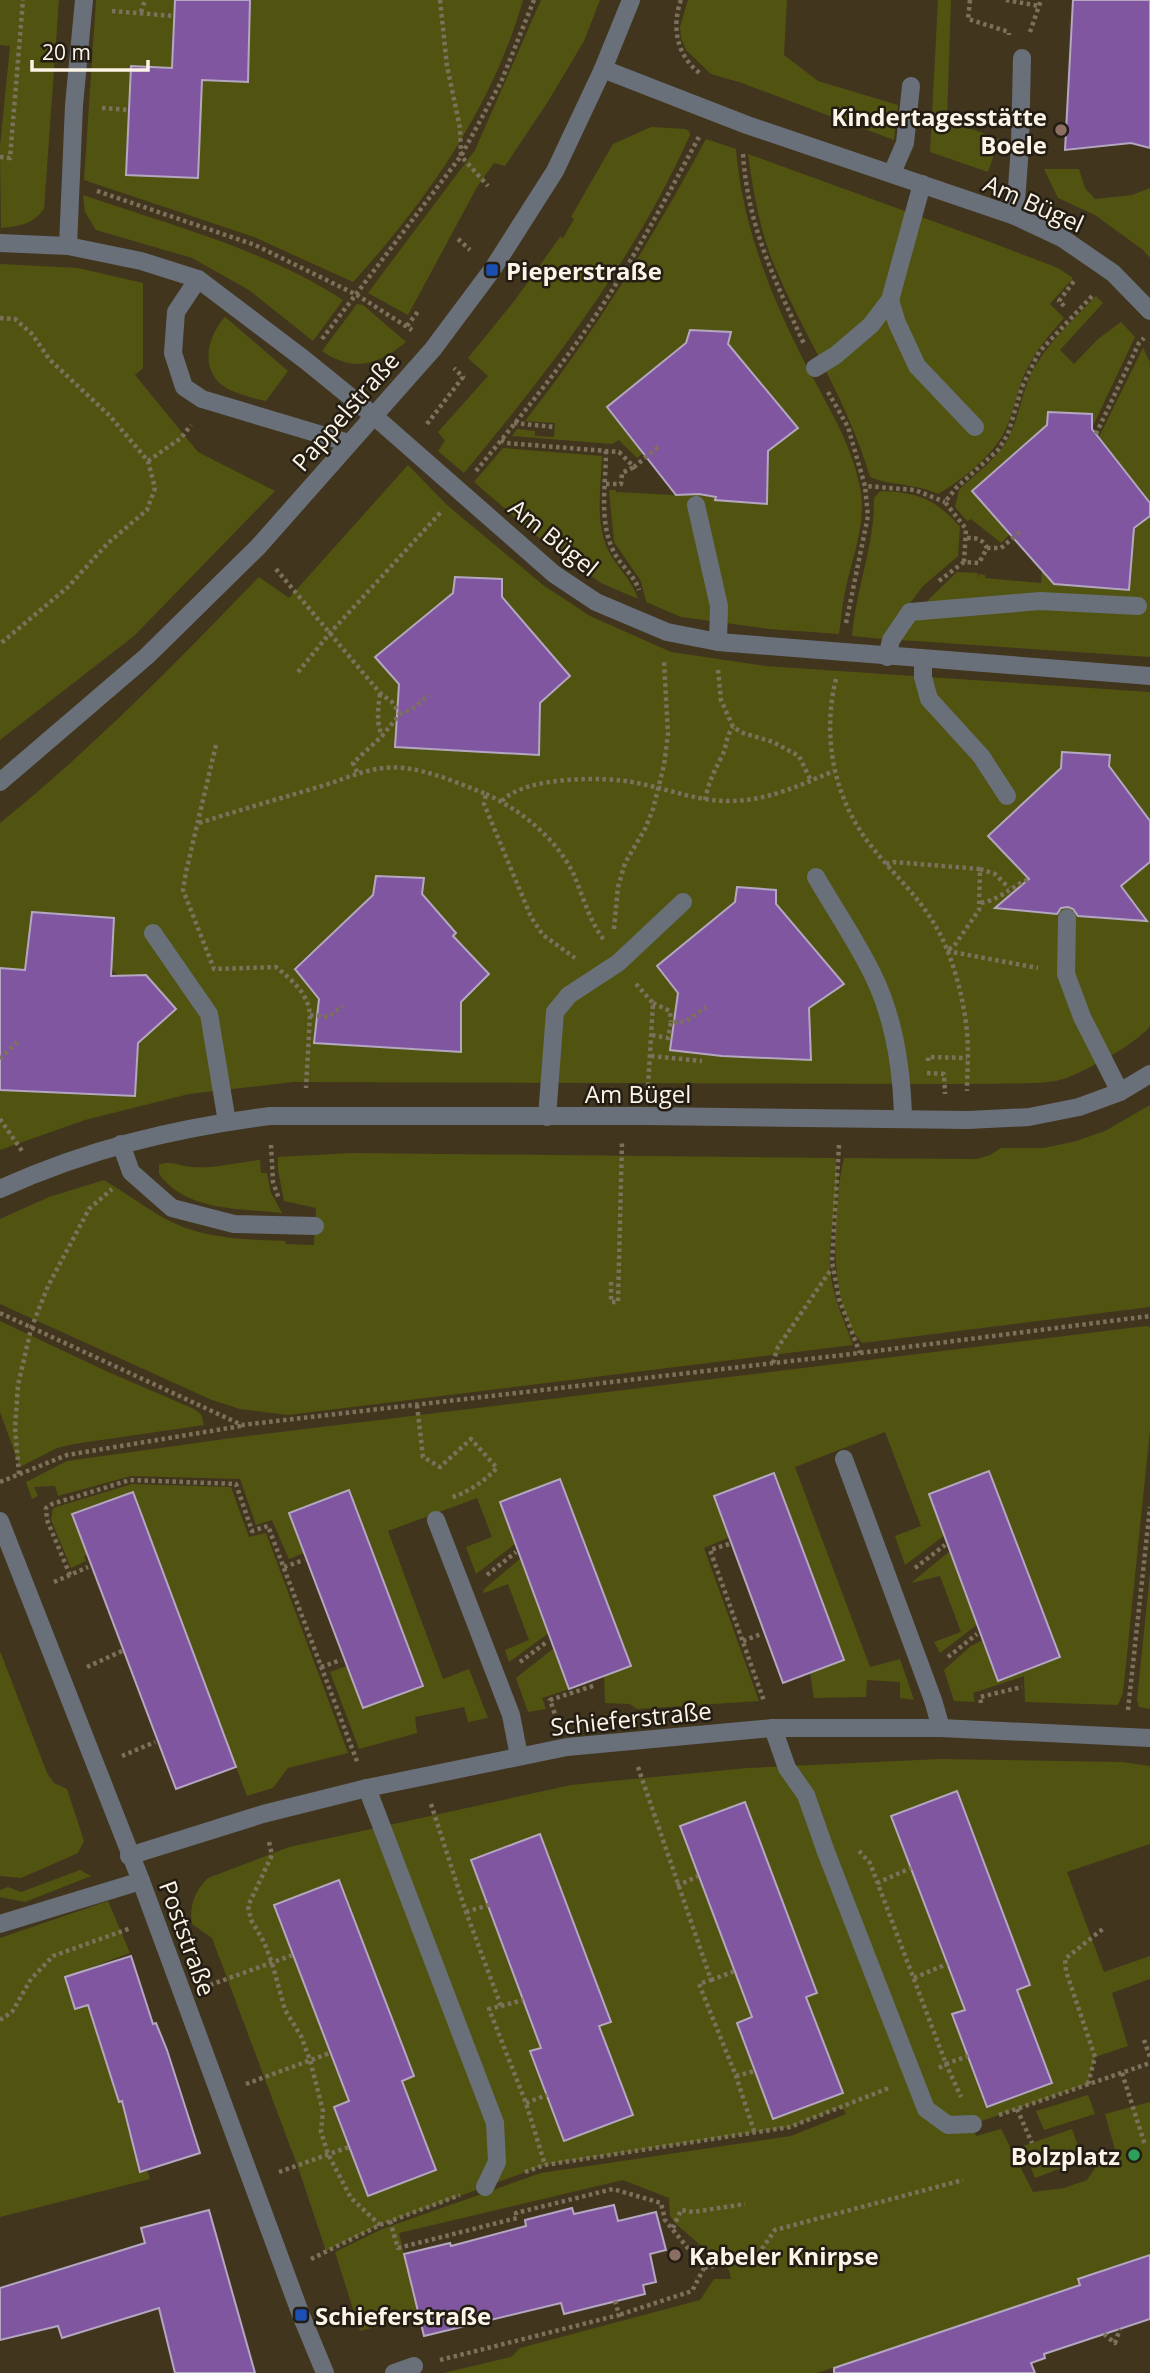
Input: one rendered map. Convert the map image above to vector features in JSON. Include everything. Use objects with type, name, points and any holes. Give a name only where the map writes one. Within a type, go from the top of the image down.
[{"type":"street","name":"Pappelstraße","points":[[0,782],[148,656],[258,547],[433,349],[492,270],[555,171],[603,69],[631,0]]},
{"type":"street","points":[[68,246],[74,105],[83,4]]},
{"type":"street","points":[[1015,216],[1022,58]]},
{"type":"street","name":"Am Bügel","points":[[603,69],[712,112],[1015,216],[1062,238],[1113,273],[1150,311]]},
{"type":"street","points":[[892,173],[905,143],[911,86]]},
{"type":"street","points":[[815,368],[836,355],[871,325],[890,300],[922,184]]},
{"type":"street","points":[[0,243],[68,246],[141,261],[198,279],[374,416]]},
{"type":"street","points":[[198,279],[176,312],[173,353],[184,387],[202,399],[349,443]]},
{"type":"street","points":[[890,300],[897,323],[917,366],[975,427]]},
{"type":"street","name":"Am Bügel","points":[[374,416],[554,574],[596,602],[667,632],[718,642],[1150,676]]},
{"type":"street","points":[[696,505],[719,606],[718,642]]},
{"type":"street","points":[[887,657],[891,640],[910,612],[1040,601],[1138,606]]},
{"type":"street","points":[[923,659],[923,677],[929,699],[981,756],[1007,796]]},
{"type":"street","points":[[816,877],[871,971],[883,1002],[902,1079],[904,1119]]},
{"type":"street","points":[[547,1117],[555,1012],[569,995],[613,965],[653,932],[683,902]]},
{"type":"street","points":[[1067,918],[1066,974],[1082,1017],[1120,1092]]},
{"type":"street","points":[[153,933],[209,1013],[227,1122]]},
{"type":"street","name":"Am Bügel","points":[[0,1189],[34,1173],[121,1144],[270,1116],[904,1119],[1030,1117],[1079,1107],[1120,1092],[1150,1074]]},
{"type":"street","points":[[121,1144],[131,1172],[172,1208],[234,1224],[315,1226]]},
{"type":"street","points":[[844,1459],[941,1728]]},
{"type":"street","points":[[436,1520],[511,1715],[519,1756]]},
{"type":"street","name":"Poststraße","points":[[0,1521],[141,1881],[284,2271],[325,2373]]},
{"type":"street","points":[[773,1728],[787,1768],[806,1795],[926,2109],[948,2125],[973,2124]]},
{"type":"street","name":"Schieferstraße","points":[[129,1856],[263,1814],[367,1788],[567,1747],[773,1728],[941,1728],[1150,1738]]},
{"type":"street","points":[[367,1788],[495,2123],[497,2162],[485,2187]]},
{"type":"street","points":[[0,1924],[141,1881]]},
{"type":"street","points":[[394,2373],[414,2366]]},
{"type":"path","points":[[0,158],[10,158],[23,0]]},
{"type":"path","points":[[141,12],[145,0]]},
{"type":"path","points":[[440,0],[447,66],[460,128],[461,156],[488,186]]},
{"type":"path","points":[[305,360],[461,156],[501,82],[534,0]]},
{"type":"path","points":[[298,672],[461,491],[552,377],[603,305],[662,208],[712,112],[722,85],[693,68],[680,49],[675,30],[677,9],[681,0]]},
{"type":"path","points":[[970,0],[968,19],[1009,32],[1008,48],[1022,58]]},
{"type":"path","points":[[1006,0],[1039,6]]},
{"type":"path","points":[[83,4],[174,16]]},
{"type":"path","points":[[70,182],[255,245],[357,295],[407,326],[463,377],[409,447]]},
{"type":"path","points":[[987,548],[979,563],[964,562],[966,528],[946,502],[956,488],[998,450],[1008,434],[1022,387],[1039,352],[1113,273]]},
{"type":"path","points":[[407,326],[419,310]]},
{"type":"path","points":[[0,318],[15,319],[32,334],[50,360],[110,416],[148,461],[155,488],[147,510],[108,543],[68,587],[0,645]]},
{"type":"path","points":[[1096,434],[1139,343],[1150,333]]},
{"type":"path","points":[[148,461],[181,439],[194,421]]},
{"type":"path","points":[[514,423],[554,427]]},
{"type":"path","points":[[501,440],[506,443],[619,452],[634,467]]},
{"type":"path","points":[[606,484],[621,484],[622,473],[634,467],[658,447]]},
{"type":"path","points":[[606,450],[604,513],[608,537],[615,555],[632,573],[639,588],[641,601],[637,619]]},
{"type":"path","points":[[865,486],[867,516],[852,587],[843,653],[831,697],[830,750],[843,799],[866,840],[935,925],[946,951],[961,994],[967,1033],[968,1119]]},
{"type":"path","points":[[987,548],[1001,548],[1021,531]]},
{"type":"path","points":[[966,538],[976,538],[984,542],[987,548]]},
{"type":"path","points":[[258,547],[400,714]]},
{"type":"path","points":[[609,946],[614,936],[618,887],[625,863],[645,829],[658,789],[668,734],[664,648],[667,632]]},
{"type":"path","points":[[718,642],[721,699],[733,727],[743,733],[773,742],[799,756],[811,781]]},
{"type":"path","points":[[380,693],[378,715],[382,736]]},
{"type":"path","points":[[356,772],[353,763],[382,736],[400,714],[411,710],[429,695]]},
{"type":"path","points":[[705,800],[713,770],[722,757],[727,734],[733,727]]},
{"type":"path","points":[[216,745],[183,890],[214,969],[276,967],[296,983],[309,1005],[304,1116]]},
{"type":"path","points":[[199,823],[329,784],[356,772],[380,768],[406,768],[441,777],[502,801],[537,828],[559,852],[572,872],[600,934],[609,946],[613,965],[653,1003],[670,1011],[668,1038],[652,1035]]},
{"type":"path","points":[[502,801],[508,794],[530,786],[568,780],[626,782],[705,800],[767,798],[834,771]]},
{"type":"path","points":[[486,794],[484,804],[516,886],[537,926],[544,935],[579,961],[613,965]]},
{"type":"path","points":[[886,864],[894,862],[980,869],[995,874],[1009,888]]},
{"type":"path","points":[[946,951],[954,946],[979,911],[980,869]]},
{"type":"path","points":[[981,904],[995,900],[1009,888],[1029,879]]},
{"type":"path","points":[[946,951],[1066,974]]},
{"type":"path","points":[[647,1116],[653,1003]]},
{"type":"path","points":[[310,1015],[328,1017],[344,1006]]},
{"type":"path","points":[[671,1022],[685,1022],[706,1007]]},
{"type":"path","points":[[0,1059],[20,1039]]},
{"type":"path","points":[[650,1056],[702,1061]]},
{"type":"path","points":[[928,1063],[928,1057],[967,1058]]},
{"type":"path","points":[[611,1282],[611,1302],[618,1302],[622,1118]]},
{"type":"path","points":[[838,1118],[839,1158],[833,1228],[833,1267],[839,1298],[860,1353]]},
{"type":"path","points":[[0,1119],[14,1136],[34,1173]]},
{"type":"path","points":[[272,1169],[279,1201]]},
{"type":"path","points":[[19,1474],[15,1428],[18,1385],[31,1329],[48,1286],[89,1209],[131,1172]]},
{"type":"path","points":[[773,1363],[778,1348],[833,1267]]},
{"type":"path","points":[[0,1313],[242,1426]]},
{"type":"path","points":[[0,1482],[66,1455],[242,1426],[1150,1316]]},
{"type":"path","points":[[417,1405],[423,1457],[440,1467],[471,1439],[497,1468],[484,1481]]},
{"type":"path","points":[[70,1575],[47,1520],[46,1508],[130,1480],[236,1484],[252,1531],[268,1526],[367,1788]]},
{"type":"path","points":[[1125,1735],[1150,1507]]},
{"type":"path","points":[[729,1544],[709,1550],[773,1728]]},
{"type":"path","points":[[889,1580],[908,1574],[946,1545]]},
{"type":"path","points":[[284,1567],[304,1560]]},
{"type":"path","points":[[27,1592],[88,1567]]},
{"type":"path","points":[[743,1642],[761,1634]]},
{"type":"path","points":[[922,1670],[940,1663],[977,1634]]},
{"type":"path","points":[[61,1678],[122,1651]]},
{"type":"path","points":[[321,1667],[341,1660]]},
{"type":"path","points":[[567,1747],[550,1700],[596,1685]]},
{"type":"path","points":[[630,1740],[711,1980]]},
{"type":"path","points":[[422,1776],[466,1912],[501,2006]]},
{"type":"path","points":[[263,1814],[272,1855],[248,1906],[251,1920],[272,1963],[285,2010],[301,2036],[310,2060],[323,2111],[321,2132],[328,2154],[351,2198],[380,2225]]},
{"type":"path","points":[[852,1843],[870,1863],[946,2064],[973,2124],[1150,2063]]},
{"type":"path","points":[[877,1883],[911,1868]]},
{"type":"path","points":[[677,1885],[698,1876]]},
{"type":"path","points":[[466,1912],[489,1905]]},
{"type":"path","points":[[0,2020],[12,2012],[32,1979],[53,1956],[155,1920]]},
{"type":"path","points":[[1088,2084],[1095,2057],[1066,1971],[1065,1959],[1104,1928]]},
{"type":"path","points":[[182,1995],[293,1955]]},
{"type":"path","points":[[914,1978],[947,1964]]},
{"type":"path","points":[[734,1971],[699,1984],[736,2076],[754,2131]]},
{"type":"path","points":[[523,2000],[489,2009],[526,2103],[545,2165]]},
{"type":"path","points":[[1144,2040],[1150,2057]]},
{"type":"path","points":[[219,2094],[330,2053]]},
{"type":"path","points":[[284,2271],[380,2225],[545,2165],[790,2127],[968,2056]]},
{"type":"path","points":[[736,2076],[755,2071]]},
{"type":"path","points":[[1122,2073],[1145,2145]]},
{"type":"path","points":[[526,2103],[547,2095]]},
{"type":"path","points":[[1017,2109],[1032,2143]]},
{"type":"path","points":[[252,2182],[349,2147]]},
{"type":"path","points":[[414,2366],[619,2315],[692,2291],[705,2268],[757,2256],[775,2230],[963,2180]]},
{"type":"path","points":[[390,2221],[398,2248],[517,2218],[516,2213],[613,2189],[661,2203],[665,2220],[705,2268]]},
{"type":"path","points":[[673,2228],[681,2210],[693,2212],[745,2204]]},
{"type":"path","points":[[615,2301],[619,2315]]},
{"type":"path","points":[[1104,2334],[1115,2343],[1120,2329]]},
{"type":"shaded area","points":[[0,0],[59,0],[44,209],[25,224],[1,228],[0,147],[10,46],[0,45]]},
{"type":"shaded area","points":[[96,0],[175,0],[172,68],[131,67],[126,175],[197,178],[202,80],[247,82],[250,0],[523,0],[510,39],[476,114],[407,219],[353,282],[254,237],[84,180]]},
{"type":"shaded area","points":[[541,0],[600,0],[584,41],[549,100],[505,166],[494,163],[477,187],[408,315],[368,293],[475,150]]},
{"type":"shaded area","points":[[688,0],[787,0],[784,55],[818,81],[898,105],[894,140],[711,74],[686,50],[681,38],[680,27]]},
{"type":"shaded area","points":[[938,0],[951,0],[947,120],[999,139],[988,172],[930,152]]},
{"type":"shaded area","points":[[651,127],[689,131],[690,135],[668,181],[589,312],[464,473],[438,451],[445,441],[438,432],[488,376],[468,358],[515,300],[560,237],[563,238],[574,219],[571,217],[613,144]]},
{"type":"shaded area","points":[[706,139],[736,149],[744,204],[769,284],[804,361],[844,438],[856,470],[862,514],[839,634],[769,629],[681,617],[646,602],[641,581],[614,542],[609,490],[616,490],[616,495],[617,492],[674,495],[675,486],[716,490],[716,499],[757,459],[798,428],[728,344],[731,332],[690,330],[686,343],[608,407],[643,453],[637,458],[619,440],[612,444],[512,436],[517,429],[535,431],[535,436],[554,437],[555,423],[525,421],[576,353],[622,284]]},
{"type":"shaded area","points":[[748,154],[990,242],[1058,268],[1073,278],[1050,304],[1064,318],[1029,365],[1005,431],[976,467],[938,494],[870,477],[850,421],[772,260],[757,208]]},
{"type":"shaded area","points":[[1044,169],[1079,169],[1085,188],[1095,199],[1132,195],[1150,188],[1150,258],[1095,215],[1058,198]]},
{"type":"shaded area","points":[[83,195],[249,252],[313,282],[343,300],[313,341],[249,290],[192,258],[96,230],[85,212]]},
{"type":"shaded area","points":[[0,264],[78,268],[143,283],[143,368],[135,375],[198,452],[275,491],[134,636],[0,740]]},
{"type":"shaded area","points":[[1096,296],[1103,303],[1060,350],[1074,364],[1098,339],[1121,322],[1135,337],[1092,428],[1092,414],[1048,412],[1047,425],[973,491],[1010,534],[1001,543],[971,519],[967,521],[955,507],[959,490],[994,458],[1005,443],[1014,426],[1029,378],[1039,360],[1058,335]]},
{"type":"shaded area","points":[[357,304],[363,305],[406,342],[386,356],[366,363],[345,362],[322,351]]},
{"type":"shaded area","points":[[225,317],[288,371],[266,401],[228,389],[213,374],[209,365],[210,345],[218,325]]},
{"type":"shaded area","points":[[1143,348],[1150,362],[1150,503],[1099,437]]},
{"type":"shaded area","points":[[503,448],[602,456],[600,502],[603,537],[610,555],[632,585],[638,599],[601,583],[545,543],[474,482]]},
{"type":"shaded area","points":[[408,465],[447,505],[543,585],[590,616],[671,652],[765,666],[1150,692],[1150,831],[1062,752],[1060,779],[988,836],[1029,879],[1013,893],[1011,910],[1050,914],[1052,905],[1093,908],[1095,918],[1133,920],[1133,902],[1115,878],[1129,879],[1150,862],[1150,1026],[1133,1041],[1091,1067],[1055,1081],[967,1084],[294,1082],[189,1094],[85,1120],[0,1150],[0,1090],[33,1092],[33,1080],[74,1082],[73,1094],[135,1096],[136,1075],[123,1075],[94,1044],[176,1009],[146,975],[126,976],[121,979],[102,959],[113,944],[114,918],[32,912],[28,948],[38,956],[18,976],[0,968],[0,823],[101,735],[259,577],[289,598]],"holes":[[[455,577],[502,580],[502,597],[524,732],[539,733],[539,755],[484,752],[414,702],[376,657],[453,593]],[[376,876],[424,878],[419,912],[441,915],[456,932],[447,942],[473,957],[489,974],[450,1013],[460,1052],[407,1049],[359,1036],[358,1046],[314,1042],[316,1024],[328,1024],[329,1010],[294,968],[311,952],[318,959],[345,922],[371,909]],[[737,887],[776,890],[776,904],[810,1037],[811,1060],[670,1050],[673,1027],[684,1028],[692,1011],[657,966],[735,902]]]},
{"type":"shaded area","points":[[880,491],[905,493],[925,499],[943,510],[960,527],[958,556],[923,586],[883,639],[852,636],[872,532],[874,498]]},
{"type":"shaded area","points":[[1150,516],[1150,657],[900,640],[930,598],[957,572],[978,573],[977,579],[979,574],[985,575],[985,578],[1041,583],[1042,569],[1081,586],[1129,590],[1131,565],[1122,564],[1118,541]]},
{"type":"shaded area","points":[[1150,1105],[1150,1307],[862,1343],[850,1326],[842,1304],[835,1254],[837,1202],[844,1158],[977,1159],[1001,1148],[1044,1148],[1105,1131]]},
{"type":"shaded area","points":[[353,1153],[835,1158],[837,1185],[830,1253],[831,1277],[838,1306],[853,1345],[288,1415],[240,1409],[212,1400],[0,1304],[0,1219],[49,1197],[104,1180],[162,1217],[183,1227],[234,1238],[314,1245],[316,1208],[284,1201],[278,1157]]},
{"type":"shaded area","points":[[260,1160],[261,1173],[267,1173],[271,1193],[282,1213],[199,1202],[171,1186],[159,1174],[159,1165],[163,1164],[200,1167]]},
{"type":"shaded area","points":[[0,1321],[194,1409],[201,1414],[204,1425],[74,1444],[57,1448],[20,1467],[0,1412]]},
{"type":"shaded area","points":[[1150,1327],[1150,1430],[1123,1693],[1118,1705],[1025,1702],[1024,1676],[973,1693],[975,1702],[954,1701],[944,1670],[971,1646],[983,1640],[998,1681],[1060,1657],[989,1471],[930,1494],[945,1535],[905,1565],[895,1536],[921,1526],[885,1432],[795,1467],[870,1667],[900,1659],[914,1700],[900,1698],[900,1682],[867,1680],[866,1697],[814,1698],[810,1673],[844,1659],[774,1473],[730,1537],[704,1548],[759,1701],[637,1709],[630,1704],[605,1703],[604,1676],[631,1665],[560,1480],[516,1543],[476,1574],[466,1547],[492,1537],[477,1498],[388,1531],[443,1679],[469,1669],[488,1718],[468,1722],[464,1707],[415,1717],[417,1733],[359,1749],[330,1672],[347,1666],[363,1708],[422,1686],[349,1491],[289,1513],[304,1553],[289,1559],[272,1520],[256,1525],[240,1479],[131,1476],[58,1496],[55,1486],[34,1487],[38,1496],[32,1499],[26,1482],[67,1461],[232,1438]]},
{"type":"shaded area","points":[[132,1484],[231,1487],[249,1537],[266,1533],[348,1753],[288,1768],[273,1788],[247,1796],[133,1492],[73,1514],[87,1555],[84,1556],[86,1561],[71,1568],[51,1520],[53,1508]]},
{"type":"shaded area","points":[[950,1551],[978,1624],[940,1653],[934,1642],[961,1632],[940,1576],[911,1583]]},
{"type":"shaded area","points":[[521,1558],[549,1633],[509,1662],[505,1650],[529,1640],[508,1584],[484,1593],[483,1590]]},
{"type":"shaded area","points":[[1150,1573],[1150,1709],[1139,1707],[1137,1700]]},
{"type":"shaded area","points":[[554,1648],[569,1689],[542,1698],[546,1709],[528,1712],[516,1678]]},
{"type":"shaded area","points":[[0,1651],[47,1773],[54,1783],[67,1789],[84,1841],[78,1853],[21,1878],[0,1876]]},
{"type":"shaded area","points":[[940,1759],[1122,1762],[1150,1766],[1150,1844],[1067,1872],[1104,1972],[1150,1956],[1150,1979],[1112,1993],[1128,2046],[1095,2057],[1088,2084],[973,2124],[976,2136],[1001,2129],[1033,2192],[1064,2188],[1087,2180],[1099,2162],[1118,2160],[1105,2114],[1150,2102],[1150,2255],[1078,2279],[1080,2285],[1045,2296],[1048,2307],[1026,2303],[817,2373],[443,2373],[511,2357],[520,2348],[700,2300],[714,2279],[731,2279],[729,2270],[675,2223],[670,2216],[669,2198],[623,2180],[399,2233],[419,2316],[360,2331],[335,2252],[382,2229],[541,2173],[791,2136],[846,2114],[842,2107],[790,2127],[545,2165],[380,2225],[326,2251],[299,2170],[212,1938],[192,1924],[192,1905],[200,1888],[208,1878],[289,1847],[571,1785],[748,1768]],"holes":[[[957,1792],[1030,1985],[1017,1990],[1052,2083],[987,2107],[953,2014],[965,2010],[891,1817]],[[680,1826],[816,1993],[806,1997],[842,2093],[773,2119],[737,2023],[752,2017]],[[540,1834],[610,2022],[599,2026],[633,2115],[564,2141],[531,2052],[541,2047],[471,1860]],[[339,1880],[413,2076],[402,2081],[435,2170],[368,2196],[334,2107],[349,2101],[274,1905]]]},
{"type":"shaded area","points":[[80,1870],[91,1876],[25,1902],[0,1897],[0,1890],[8,1887],[21,1892]]},
{"type":"shaded area","points":[[108,1901],[130,1953],[65,1977],[91,2004],[150,2179],[0,2217],[0,1938]]},
{"type":"shaded area","points":[[1088,2095],[1095,2114],[1044,2130],[1036,2111]]},
{"type":"shaded area","points":[[1072,2129],[1083,2160],[1035,2178],[1023,2146]]},
{"type":"building","points":[[175,0],[250,0],[248,82],[202,80],[198,178],[126,175],[131,66],[172,68]]},
{"type":"building","points":[[1073,0],[1150,0],[1150,148],[1131,143],[1065,150]]},
{"type":"building","points":[[690,330],[731,332],[728,344],[798,428],[768,451],[767,504],[715,500],[716,497],[699,494],[676,495],[607,407],[686,343]]},
{"type":"building","points":[[1048,412],[1092,414],[1092,429],[1150,503],[1150,516],[1134,528],[1129,590],[1054,584],[972,491],[1047,425]]},
{"type":"building","points":[[455,577],[502,579],[502,597],[570,676],[540,703],[539,755],[395,747],[399,684],[375,657],[453,593]]},
{"type":"building","points":[[1062,752],[1110,755],[1109,766],[1150,821],[1150,862],[1121,886],[1147,921],[1078,916],[1068,907],[1061,908],[1057,914],[995,908],[1029,879],[988,836],[1061,768]]},
{"type":"building","points":[[376,876],[424,878],[422,894],[456,933],[453,936],[489,974],[461,1002],[461,1052],[314,1043],[319,999],[295,969],[373,895]]},
{"type":"building","points":[[737,887],[776,890],[776,904],[844,984],[809,1008],[811,1060],[722,1056],[670,1050],[678,993],[657,966],[735,902]]},
{"type":"building","points":[[32,912],[114,918],[111,976],[146,975],[176,1009],[138,1043],[135,1096],[0,1090],[0,968],[25,970]]},
{"type":"building","points":[[989,1471],[1060,1657],[998,1681],[929,1494]]},
{"type":"building","points":[[774,1473],[844,1660],[783,1683],[714,1496]]},
{"type":"building","points":[[560,1479],[631,1666],[569,1689],[500,1502]]},
{"type":"building","points":[[349,1490],[423,1686],[363,1708],[289,1513]]},
{"type":"building","points":[[133,1492],[236,1767],[176,1789],[72,1514]]},
{"type":"building","points":[[957,1791],[1030,1985],[1017,1990],[1052,2083],[987,2107],[952,2014],[965,2010],[891,1816]]},
{"type":"building","points":[[745,1802],[817,1993],[806,1997],[843,2093],[773,2119],[737,2023],[752,2017],[680,1826]]},
{"type":"building","points":[[540,1834],[611,2022],[599,2026],[633,2115],[564,2141],[530,2051],[541,2048],[471,1860]]},
{"type":"building","points":[[339,1880],[414,2076],[402,2081],[436,2170],[368,2196],[334,2107],[349,2101],[274,1905]]},
{"type":"building","points":[[131,1956],[153,2024],[156,2023],[167,2050],[200,2153],[140,2172],[122,2101],[119,2102],[88,2005],[75,2009],[65,1977]]},
{"type":"building","points":[[614,2205],[618,2221],[656,2212],[666,2250],[650,2254],[656,2282],[643,2285],[645,2294],[564,2314],[561,2303],[424,2336],[404,2254],[450,2243],[451,2246],[526,2226],[525,2220],[572,2208],[574,2214]]},
{"type":"building","points":[[209,2210],[255,2373],[175,2373],[159,2308],[62,2338],[58,2326],[0,2340],[0,2288],[145,2243],[141,2228]]},
{"type":"building","points":[[1150,2255],[1150,2319],[1044,2354],[1045,2358],[1031,2363],[1035,2373],[834,2373],[834,2368],[1080,2285],[1078,2279]]},
{"type":"place","name":"Kindertagesstätte Boele","points":[[1061,130]]},
{"type":"place","name":"Pieperstraße","points":[[492,270]]},
{"type":"place","name":"Bolzplatz","points":[[1134,2155]]},
{"type":"place","name":"Kabeler Knirpse","points":[[675,2255]]},
{"type":"place","name":"Schieferstraße","points":[[301,2315]]}]
